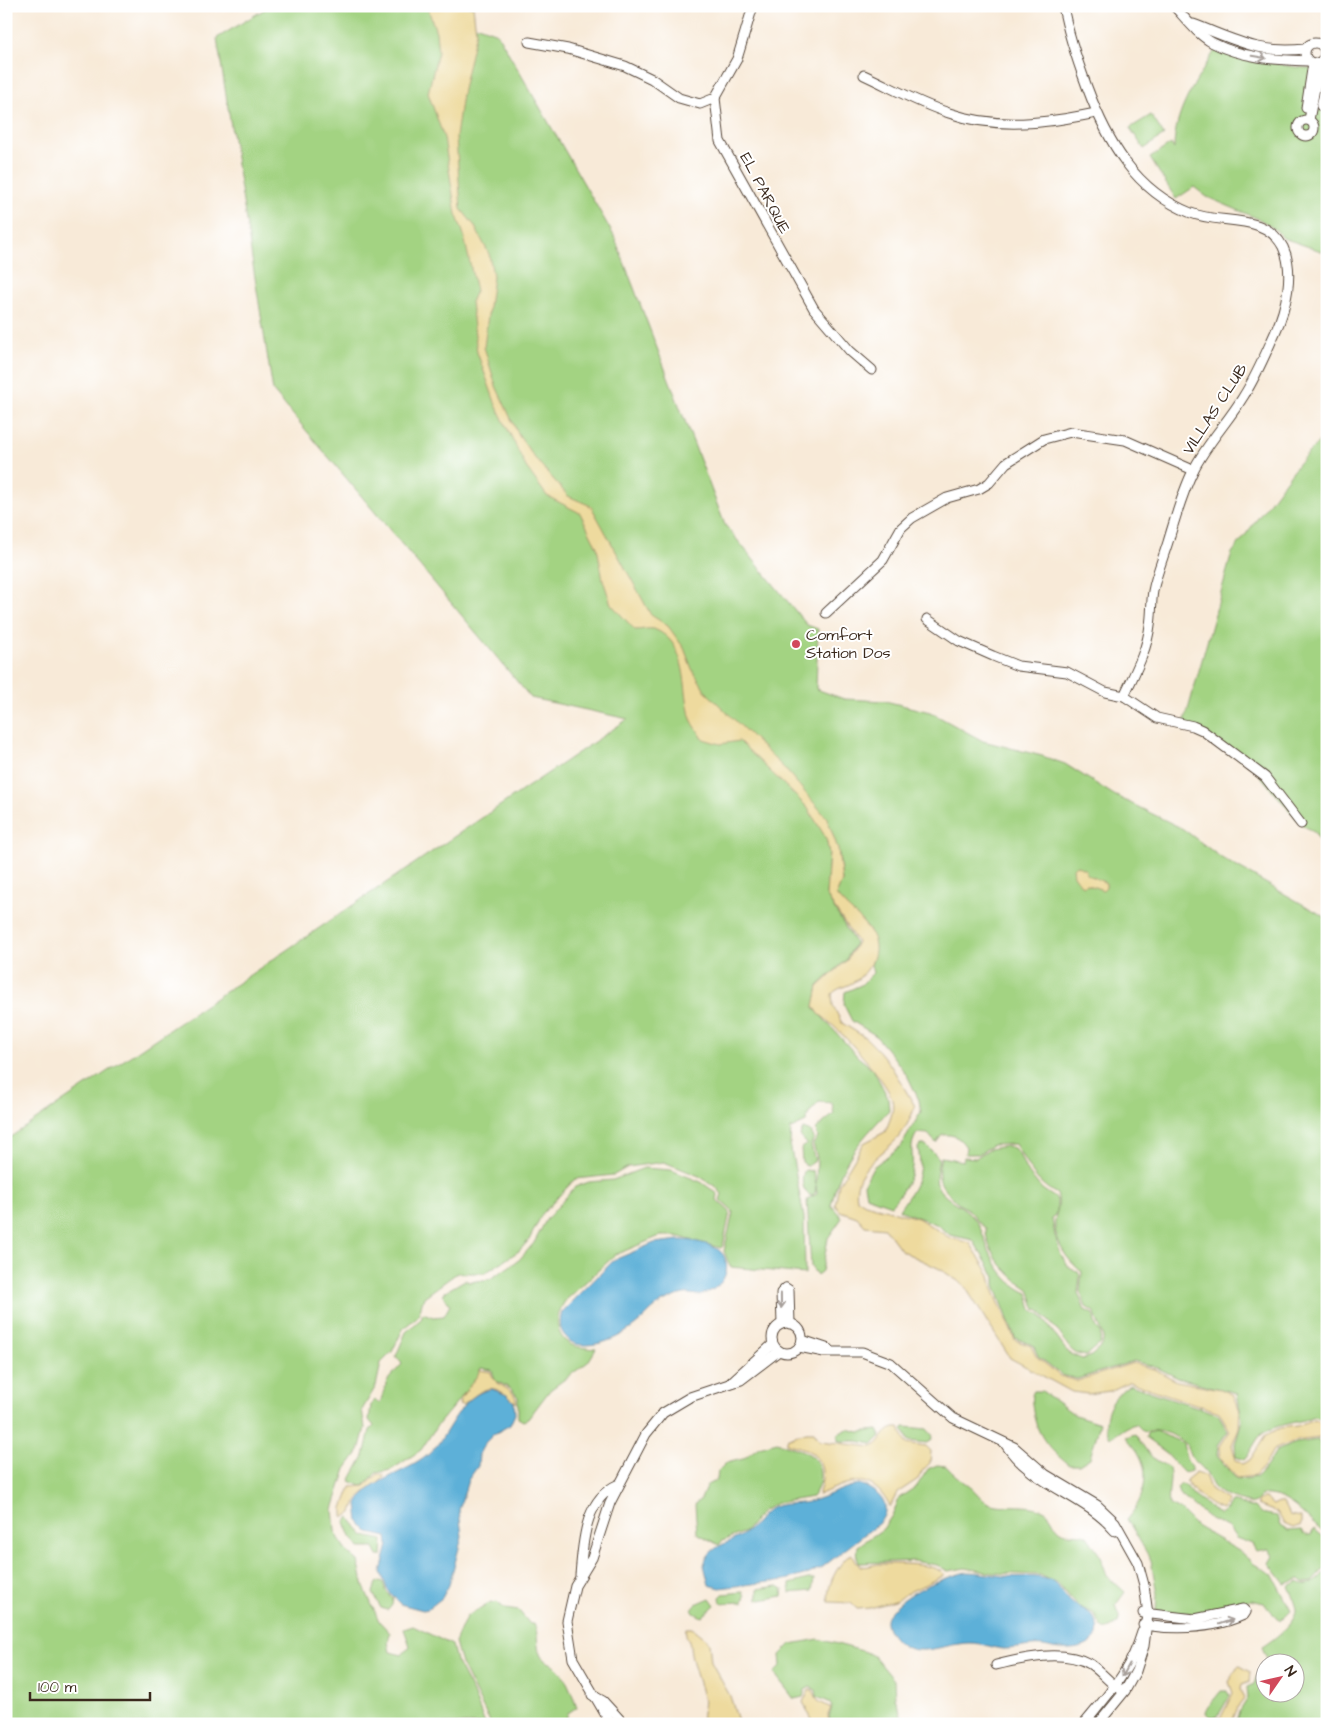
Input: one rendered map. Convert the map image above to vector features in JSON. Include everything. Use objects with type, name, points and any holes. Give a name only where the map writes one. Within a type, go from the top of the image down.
[{"type":"street","points":[[529,42],[568,49],[624,66],[652,79],[686,100],[700,104],[715,98],[738,59],[753,6]]},
{"type":"street","name":"VILLAS CLUB","points":[[1063,6],[1067,28],[1096,113],[1122,159],[1139,180],[1152,191],[1183,210],[1213,219],[1245,221],[1264,229],[1283,247],[1288,279],[1280,322],[1259,369],[1243,397],[1193,470],[1153,591],[1150,623],[1144,653],[1124,696]]},
{"type":"street","points":[[1174,6],[1213,43],[1229,50],[1266,58],[1318,60]]},
{"type":"street","points":[[1191,23],[1250,46],[1282,51],[1305,49],[1313,43],[1324,44],[1325,50],[1318,60],[1306,120]]},
{"type":"street","points":[[1305,49],[1304,54],[1318,60]]},
{"type":"street","points":[[864,75],[948,113],[974,120],[1014,125],[1050,123],[1096,113]]},
{"type":"street","points":[[1322,106],[1327,84]]},
{"type":"street","name":"EL PARQUE","points":[[715,98],[720,141],[790,268],[814,309],[827,326],[850,351],[872,370]]},
{"type":"street","points":[[826,613],[883,560],[901,528],[912,518],[947,498],[980,489],[989,483],[1006,463],[1050,437],[1071,432],[1125,440],[1193,470]]},
{"type":"street","points":[[927,619],[959,641],[1018,666],[1066,672],[1105,692],[1124,696],[1157,718],[1193,726],[1202,730],[1265,777],[1301,824]]},
{"type":"street","points":[[776,1348],[773,1333],[786,1324],[799,1330],[800,1344]]},
{"type":"street","points":[[776,1348],[787,1353],[800,1344],[831,1350],[862,1352],[883,1358],[898,1368],[952,1418],[1006,1445],[1011,1453],[1041,1480],[1093,1511],[1116,1531],[1139,1575],[1146,1614],[1145,1625],[1141,1660],[1125,1691],[1098,1724]]},
{"type":"street","points":[[611,1724],[572,1659],[568,1641],[569,1607],[575,1586],[592,1558],[619,1484],[646,1434],[663,1413],[690,1396],[730,1384],[776,1348]]},
{"type":"street","points":[[580,1576],[586,1526],[591,1513],[610,1489],[619,1484]]},
{"type":"street","points":[[586,1526],[601,1529]]},
{"type":"street","points":[[1145,1625],[1195,1623],[1146,1614]]},
{"type":"street","points":[[1084,1724],[1116,1687],[1133,1656],[1145,1625]]},
{"type":"street","points":[[996,1665],[1026,1658],[1070,1658],[1092,1665],[1116,1687],[1125,1691]]},
{"type":"street","points":[[592,1695],[603,1701],[624,1724]]},
{"type":"green space","points":[[270,6],[422,6],[497,33],[614,236],[725,525],[807,625],[818,629],[816,689],[844,699],[885,701],[930,712],[983,741],[1065,764],[1114,795],[1183,829],[1223,859],[1327,918],[1327,1423],[1316,1417],[1267,1431],[1262,1434],[1244,1460],[1236,1457],[1235,1444],[1242,1420],[1237,1393],[1178,1378],[1158,1368],[1134,1361],[1077,1379],[1062,1375],[1038,1356],[1033,1345],[1015,1338],[995,1285],[995,1277],[973,1240],[950,1235],[936,1224],[899,1210],[913,1188],[919,1174],[920,1158],[918,1148],[920,1145],[926,1145],[939,1158],[936,1178],[939,1190],[972,1216],[982,1231],[989,1251],[1002,1272],[1014,1285],[1028,1293],[1032,1310],[1040,1314],[1068,1353],[1082,1359],[1091,1356],[1099,1349],[1103,1342],[1103,1335],[1094,1312],[1086,1307],[1080,1291],[1082,1272],[1071,1262],[1059,1243],[1055,1229],[1058,1204],[1057,1194],[1037,1178],[1015,1144],[992,1145],[979,1154],[965,1154],[966,1147],[956,1137],[942,1135],[936,1143],[928,1134],[917,1133],[912,1146],[911,1172],[904,1188],[891,1205],[866,1196],[864,1184],[873,1167],[901,1146],[921,1112],[919,1100],[908,1077],[875,1035],[852,1021],[844,1005],[845,992],[861,985],[873,973],[871,965],[873,943],[869,930],[836,895],[842,881],[839,853],[827,842],[829,853],[826,895],[855,943],[846,960],[818,986],[814,1008],[858,1057],[873,1069],[888,1098],[889,1110],[860,1142],[840,1175],[831,1205],[842,1218],[828,1238],[822,1271],[817,1275],[811,1267],[807,1199],[817,1194],[816,1185],[815,1193],[812,1196],[804,1189],[802,1181],[805,1170],[813,1171],[816,1184],[817,1158],[813,1144],[818,1138],[816,1129],[834,1114],[832,1103],[819,1102],[809,1113],[806,1122],[791,1129],[790,1144],[804,1217],[805,1274],[730,1267],[724,1251],[733,1212],[720,1200],[722,1194],[716,1187],[699,1176],[664,1162],[628,1167],[614,1175],[575,1179],[542,1214],[529,1240],[519,1251],[485,1273],[457,1273],[424,1297],[418,1316],[403,1329],[392,1352],[381,1363],[376,1386],[362,1410],[365,1428],[359,1451],[346,1469],[333,1509],[335,1531],[346,1551],[358,1561],[364,1587],[379,1621],[390,1633],[388,1642],[390,1652],[402,1655],[410,1646],[404,1629],[413,1626],[452,1645],[456,1661],[473,1693],[485,1724],[6,1724],[6,1140],[628,719],[531,698],[273,391],[217,38]]},
{"type":"green space","points":[[1217,47],[1241,55],[1288,66],[1317,68],[1327,66],[1327,253],[1283,238],[1276,230],[1261,220],[1207,197],[1194,187],[1176,199],[1150,158],[1171,144],[1174,149],[1178,121],[1188,95]]},
{"type":"green space","points":[[1151,115],[1164,135],[1144,149],[1130,128]]},
{"type":"green space","points":[[1327,433],[1327,914],[1324,872],[1319,840],[1315,833],[1301,824],[1253,767],[1184,724],[1232,553],[1298,464]]},
{"type":"green space","points":[[803,1129],[811,1132],[814,1138],[811,1145],[815,1161],[807,1166],[802,1162],[801,1148],[807,1144],[800,1136]]},
{"type":"green space","points":[[1007,1146],[1014,1148],[1019,1154],[1026,1170],[1042,1189],[1057,1199],[1057,1211],[1052,1219],[1061,1255],[1068,1266],[1078,1272],[1080,1276],[1078,1293],[1085,1310],[1093,1314],[1096,1326],[1101,1333],[1100,1344],[1086,1356],[1073,1351],[1039,1309],[1036,1310],[1029,1289],[1007,1271],[994,1255],[987,1237],[986,1228],[967,1208],[951,1197],[943,1187],[939,1177],[941,1157],[963,1161],[964,1157],[976,1158],[989,1149]]},
{"type":"green space","points":[[644,1168],[671,1170],[701,1182],[718,1194],[717,1200],[730,1212],[723,1246],[721,1248],[676,1236],[660,1236],[615,1255],[566,1300],[558,1318],[559,1330],[566,1341],[575,1346],[596,1349],[588,1362],[550,1390],[528,1419],[523,1421],[518,1418],[518,1397],[511,1389],[495,1380],[492,1370],[481,1368],[476,1379],[436,1427],[421,1450],[391,1470],[376,1473],[365,1485],[361,1486],[350,1481],[364,1456],[370,1430],[374,1426],[369,1420],[371,1405],[375,1400],[380,1403],[387,1381],[402,1364],[396,1356],[406,1332],[421,1319],[423,1313],[433,1317],[444,1316],[450,1305],[443,1295],[446,1291],[465,1280],[470,1282],[490,1279],[519,1260],[534,1243],[546,1220],[575,1187],[589,1182],[613,1180]]},
{"type":"green space","points":[[1130,1385],[1218,1414],[1228,1431],[1218,1445],[1217,1456],[1237,1480],[1257,1477],[1267,1466],[1276,1451],[1296,1443],[1318,1440],[1327,1455],[1327,1535],[1297,1508],[1281,1498],[1272,1495],[1262,1495],[1256,1502],[1250,1504],[1221,1493],[1213,1486],[1206,1472],[1192,1458],[1186,1444],[1176,1437],[1161,1431],[1144,1432],[1136,1424],[1110,1438],[1106,1423],[1109,1408],[1118,1395]]},
{"type":"green space","points":[[1034,1391],[1042,1391],[1075,1415],[1100,1423],[1090,1458],[1079,1465],[1069,1465],[1050,1448],[1037,1427],[1032,1400]]},
{"type":"green space","points":[[905,1427],[927,1429],[933,1436],[931,1441],[927,1443],[909,1441],[903,1429]]},
{"type":"green space","points":[[848,1429],[859,1432],[878,1430],[881,1436],[873,1444],[858,1441],[838,1441],[838,1434]]},
{"type":"green space","points":[[1155,1431],[1183,1443],[1186,1460],[1192,1466],[1191,1471],[1184,1473],[1164,1451],[1146,1438],[1147,1433]]},
{"type":"green space","points":[[1135,1434],[1150,1456],[1169,1468],[1169,1505],[1180,1510],[1197,1527],[1239,1551],[1254,1564],[1272,1574],[1291,1610],[1280,1621],[1264,1603],[1251,1600],[1227,1610],[1208,1614],[1156,1611],[1157,1594],[1151,1560],[1127,1519],[1141,1498],[1145,1481],[1145,1472],[1140,1456],[1126,1437]]},
{"type":"green space","points":[[777,1442],[803,1451],[815,1459],[820,1476],[818,1487],[812,1497],[777,1503],[762,1511],[745,1532],[722,1541],[719,1545],[697,1533],[695,1504],[701,1499],[707,1485],[717,1480],[718,1471],[726,1463],[743,1459],[759,1447]]},
{"type":"green space","points":[[937,1465],[946,1466],[991,1504],[1041,1509],[1048,1513],[1061,1531],[1087,1536],[1099,1554],[1107,1576],[1125,1592],[1115,1606],[1120,1615],[1118,1623],[1107,1629],[1102,1628],[1093,1613],[1079,1607],[1056,1583],[1040,1575],[993,1573],[965,1568],[948,1571],[937,1565],[913,1561],[859,1563],[857,1558],[858,1546],[883,1529],[893,1514],[899,1498],[917,1486],[928,1469]]},
{"type":"green space","points":[[1181,1484],[1185,1485],[1194,1496],[1220,1515],[1225,1512],[1231,1502],[1237,1502],[1255,1507],[1260,1513],[1277,1516],[1280,1526],[1288,1531],[1302,1530],[1306,1535],[1311,1535],[1314,1529],[1327,1540],[1327,1566],[1312,1582],[1304,1583],[1300,1579],[1285,1584],[1269,1563],[1273,1556],[1269,1549],[1256,1551],[1252,1544],[1236,1538],[1229,1528],[1207,1517],[1179,1494],[1177,1488]]},
{"type":"green space","points":[[349,1517],[364,1536],[383,1540],[382,1556],[378,1556],[374,1548],[360,1548],[351,1537],[345,1522]]},
{"type":"green space","points":[[1327,1570],[1327,1724],[1236,1724],[1240,1711],[1248,1698],[1247,1687],[1254,1684],[1256,1678],[1256,1702],[1306,1702],[1306,1652],[1264,1652],[1262,1647],[1284,1630],[1296,1614],[1297,1609],[1289,1586],[1298,1582],[1311,1584]]},
{"type":"green space","points":[[814,1579],[812,1591],[790,1593],[790,1584]]},
{"type":"green space","points":[[383,1582],[386,1591],[393,1598],[392,1605],[388,1610],[381,1608],[373,1593],[376,1583]]},
{"type":"green space","points":[[778,1586],[783,1589],[782,1596],[758,1599],[758,1589]]},
{"type":"green space","points":[[743,1592],[745,1596],[743,1602],[721,1603],[720,1597],[723,1594]]},
{"type":"green space","points":[[710,1598],[715,1605],[702,1617],[694,1613],[692,1609],[696,1604]]},
{"type":"green space","points":[[497,1602],[505,1609],[519,1611],[530,1624],[534,1624],[541,1657],[559,1670],[571,1691],[577,1707],[568,1713],[565,1724],[491,1724],[461,1664],[455,1642],[466,1617],[487,1604]]},
{"type":"green space","points":[[819,1639],[866,1652],[875,1657],[894,1680],[895,1698],[904,1724],[832,1724],[829,1717],[832,1707],[829,1702],[817,1697],[816,1690],[810,1687],[805,1690],[803,1697],[794,1699],[774,1673],[781,1666],[780,1655],[791,1644]]},
{"type":"green space","points":[[1221,1691],[1227,1691],[1230,1695],[1218,1716],[1210,1717],[1206,1713],[1207,1708]]},
{"type":"sand","points":[[427,6],[473,6],[476,32],[462,94],[456,137],[461,209],[474,225],[489,254],[493,276],[484,347],[496,386],[519,436],[534,457],[568,496],[591,506],[651,615],[668,626],[684,648],[692,669],[707,693],[785,769],[827,818],[838,849],[842,881],[836,895],[863,922],[873,939],[875,953],[870,965],[855,981],[832,994],[833,1006],[842,1023],[866,1038],[879,1051],[891,1066],[915,1106],[899,1137],[868,1165],[863,1173],[859,1180],[857,1199],[865,1204],[918,1218],[950,1238],[970,1243],[990,1275],[993,1289],[1015,1340],[1031,1346],[1036,1356],[1060,1376],[1077,1381],[1133,1363],[1154,1369],[1177,1381],[1221,1389],[1234,1395],[1240,1411],[1239,1428],[1232,1445],[1236,1460],[1242,1464],[1250,1460],[1266,1435],[1280,1428],[1297,1426],[1315,1420],[1327,1426],[1327,1451],[1320,1438],[1295,1441],[1273,1450],[1264,1466],[1255,1476],[1237,1478],[1219,1456],[1220,1446],[1230,1431],[1219,1412],[1129,1382],[1110,1391],[1088,1394],[1072,1392],[1010,1358],[964,1285],[940,1269],[902,1251],[885,1228],[865,1226],[857,1217],[840,1211],[835,1205],[839,1184],[864,1143],[885,1132],[891,1116],[893,1103],[888,1090],[871,1066],[849,1041],[819,1014],[814,1006],[818,987],[847,960],[857,942],[826,895],[829,853],[826,838],[807,807],[739,741],[720,744],[703,739],[691,719],[683,669],[674,645],[666,636],[654,629],[635,630],[611,604],[603,580],[597,547],[580,513],[547,496],[526,467],[496,405],[477,352],[471,302],[476,291],[463,232],[456,214],[444,138],[428,93],[438,52],[436,32]]},
{"type":"sand","points":[[1076,865],[1086,870],[1086,874],[1106,883],[1106,887],[1103,890],[1086,884],[1082,886],[1074,875],[1073,868]]},
{"type":"sand","points":[[480,1370],[491,1372],[496,1381],[513,1394],[516,1398],[516,1403],[501,1392],[490,1389],[478,1393],[463,1405],[459,1404],[462,1396]]},
{"type":"sand","points":[[900,1428],[906,1443],[926,1446],[931,1451],[930,1463],[918,1479],[897,1493],[890,1507],[883,1495],[875,1487],[867,1483],[849,1483],[818,1495],[822,1482],[820,1463],[812,1453],[786,1443],[786,1439],[806,1432],[814,1432],[820,1441],[873,1447],[887,1431]]},
{"type":"sand","points":[[1196,1472],[1205,1475],[1210,1489],[1228,1501],[1223,1510],[1208,1502],[1188,1484],[1186,1480]]},
{"type":"sand","points":[[378,1474],[384,1475],[379,1483],[358,1499],[352,1513],[343,1517],[343,1508],[351,1487],[365,1486]]},
{"type":"sand","points":[[1266,1499],[1273,1505],[1279,1502],[1283,1503],[1289,1515],[1301,1517],[1301,1525],[1293,1528],[1284,1524],[1278,1513],[1258,1505],[1258,1501]]},
{"type":"sand","points":[[851,1554],[861,1566],[866,1567],[880,1564],[915,1565],[933,1568],[945,1575],[909,1592],[895,1601],[870,1608],[857,1609],[851,1603],[829,1602],[829,1589],[834,1575]]},
{"type":"sand","points":[[686,1628],[692,1628],[709,1642],[711,1662],[730,1696],[739,1724],[704,1724],[702,1720],[703,1697],[692,1660]]},
{"type":"sand","points":[[1240,1666],[1251,1672],[1250,1682],[1241,1685],[1240,1689],[1244,1699],[1238,1707],[1231,1724],[1204,1724],[1221,1717],[1233,1693],[1229,1682],[1237,1667]]},
{"type":"sand","points":[[809,1690],[813,1690],[818,1701],[831,1708],[828,1715],[829,1724],[814,1724],[803,1702]]},
{"type":"water","points":[[680,1240],[711,1246],[724,1256],[726,1262],[725,1274],[723,1280],[715,1288],[701,1295],[686,1294],[663,1302],[631,1328],[606,1342],[580,1345],[572,1342],[565,1336],[560,1327],[562,1312],[614,1260],[654,1243]]},
{"type":"water","points":[[492,1389],[507,1395],[514,1402],[515,1414],[510,1425],[494,1434],[485,1443],[479,1454],[478,1466],[468,1480],[459,1510],[462,1537],[449,1585],[442,1598],[428,1609],[423,1610],[400,1604],[387,1589],[381,1572],[388,1545],[387,1537],[369,1533],[359,1522],[357,1504],[372,1487],[413,1465],[432,1451],[464,1406],[481,1392]]},
{"type":"water","points":[[859,1484],[872,1490],[882,1499],[885,1510],[883,1516],[879,1523],[824,1566],[809,1574],[785,1580],[720,1588],[709,1585],[704,1565],[711,1553],[721,1545],[745,1533],[773,1507],[812,1501]]},
{"type":"water","points":[[966,1572],[1038,1577],[1049,1580],[1073,1603],[1092,1615],[1097,1628],[1097,1636],[1085,1646],[1067,1649],[1037,1646],[1004,1649],[970,1643],[915,1650],[905,1647],[896,1640],[888,1629],[886,1620],[888,1614],[898,1604],[925,1587]]},
{"type":"place","name":"Comfort Station Dos","points":[[796,644]]}]
